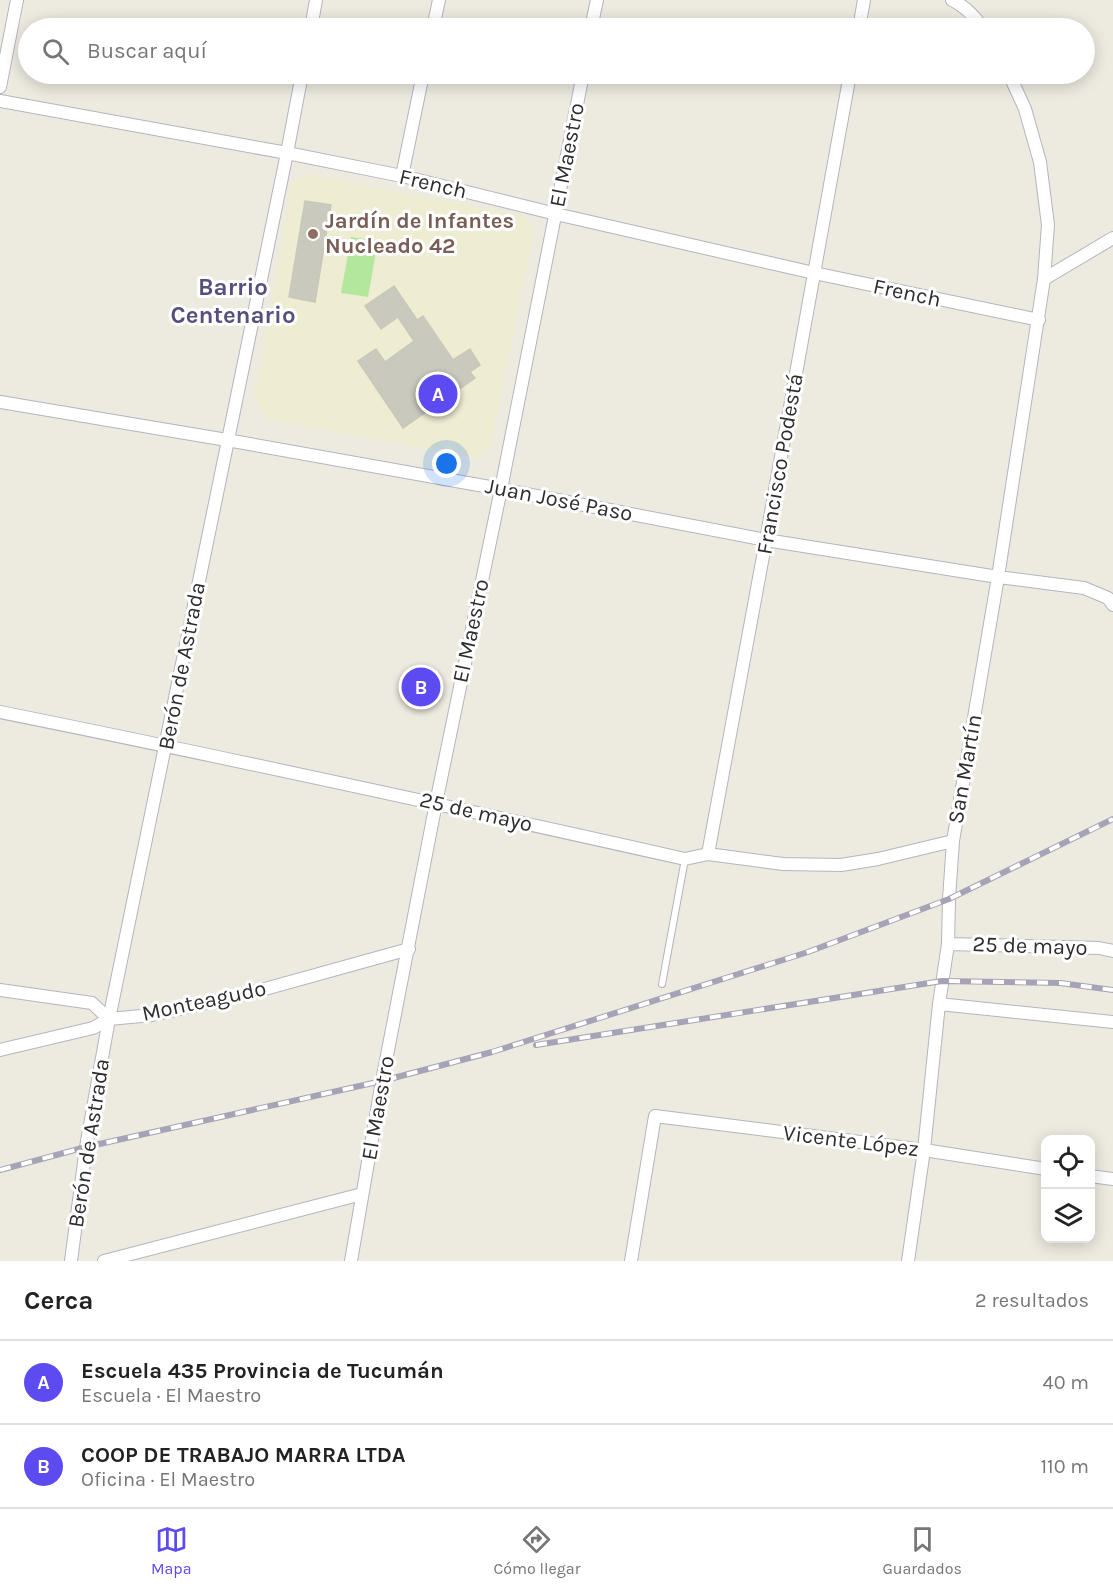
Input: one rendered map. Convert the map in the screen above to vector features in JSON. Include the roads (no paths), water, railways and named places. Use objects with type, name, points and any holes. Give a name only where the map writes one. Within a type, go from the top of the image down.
[{"type":"street","points":[[0,87],[17,0]]},
{"type":"street","points":[[312,18],[316,0]]},
{"type":"street","points":[[435,18],[439,0]]},
{"type":"street","points":[[593,18],[597,0]]},
{"type":"street","points":[[861,18],[864,0]]},
{"type":"street","points":[[952,0],[959,3],[975,18]]},
{"type":"street","name":"Berón de Astrada","points":[[71,1261],[86,1147],[109,1019],[300,84]]},
{"type":"street","points":[[402,176],[421,84]]},
{"type":"street","name":"El Maestro","points":[[351,1261],[382,1081],[436,803],[581,84]]},
{"type":"street","name":"Francisco Podestá","points":[[708,854],[848,84]]},
{"type":"street","name":"San Martín","points":[[908,1261],[924,1150],[939,1004],[948,944],[953,841],[998,577],[1044,279],[1048,225],[1040,162],[1025,109],[1014,84]]},
{"type":"street","name":"French","points":[[0,101],[402,176],[814,273],[1038,320]]},
{"type":"street","points":[[1044,279],[1113,239]]},
{"type":"street","name":"Juan José Paso","points":[[0,402],[501,489],[766,540],[998,577],[1084,588],[1108,598],[1113,605]]},
{"type":"street","name":"25 de mayo","points":[[0,712],[436,803],[685,859],[708,854],[783,864],[841,865],[878,859],[953,841]]},
{"type":"street","name":"25 de mayo","points":[[948,944],[1099,948],[1113,951]]},
{"type":"street","name":"Monteagudo","points":[[0,1050],[93,1028],[109,1019],[152,1015],[243,995],[409,949]]},
{"type":"street","points":[[0,990],[92,1003],[109,1019]]},
{"type":"street","points":[[939,1004],[1113,1022]]},
{"type":"street","name":"Vicente López","points":[[631,1261],[656,1116],[924,1150],[1041,1168]]},
{"type":"street","points":[[1095,1177],[1113,1179]]},
{"type":"street","points":[[104,1261],[362,1194]]},
{"type":"lane","points":[[662,984],[685,859]]},
{"type":"railway","points":[[0,1170],[86,1147],[382,1081],[492,1052],[808,952],[949,899],[1113,819]]},
{"type":"railway","points":[[536,1045],[942,981],[1060,983],[1113,990]]},
{"type":"place","name":"Jardín de Infantes Nucleado 42","points":[[313,234]]},
{"type":"place","name":"Escuela 435 Provincia de Tucumán","points":[[438,394]]},
{"type":"place","name":"COOP DE TRABAJO MARRA LTDA","points":[[421,687]]},
{"type":"district","name":"Barrio Centenario","points":[[233,301]]}]
